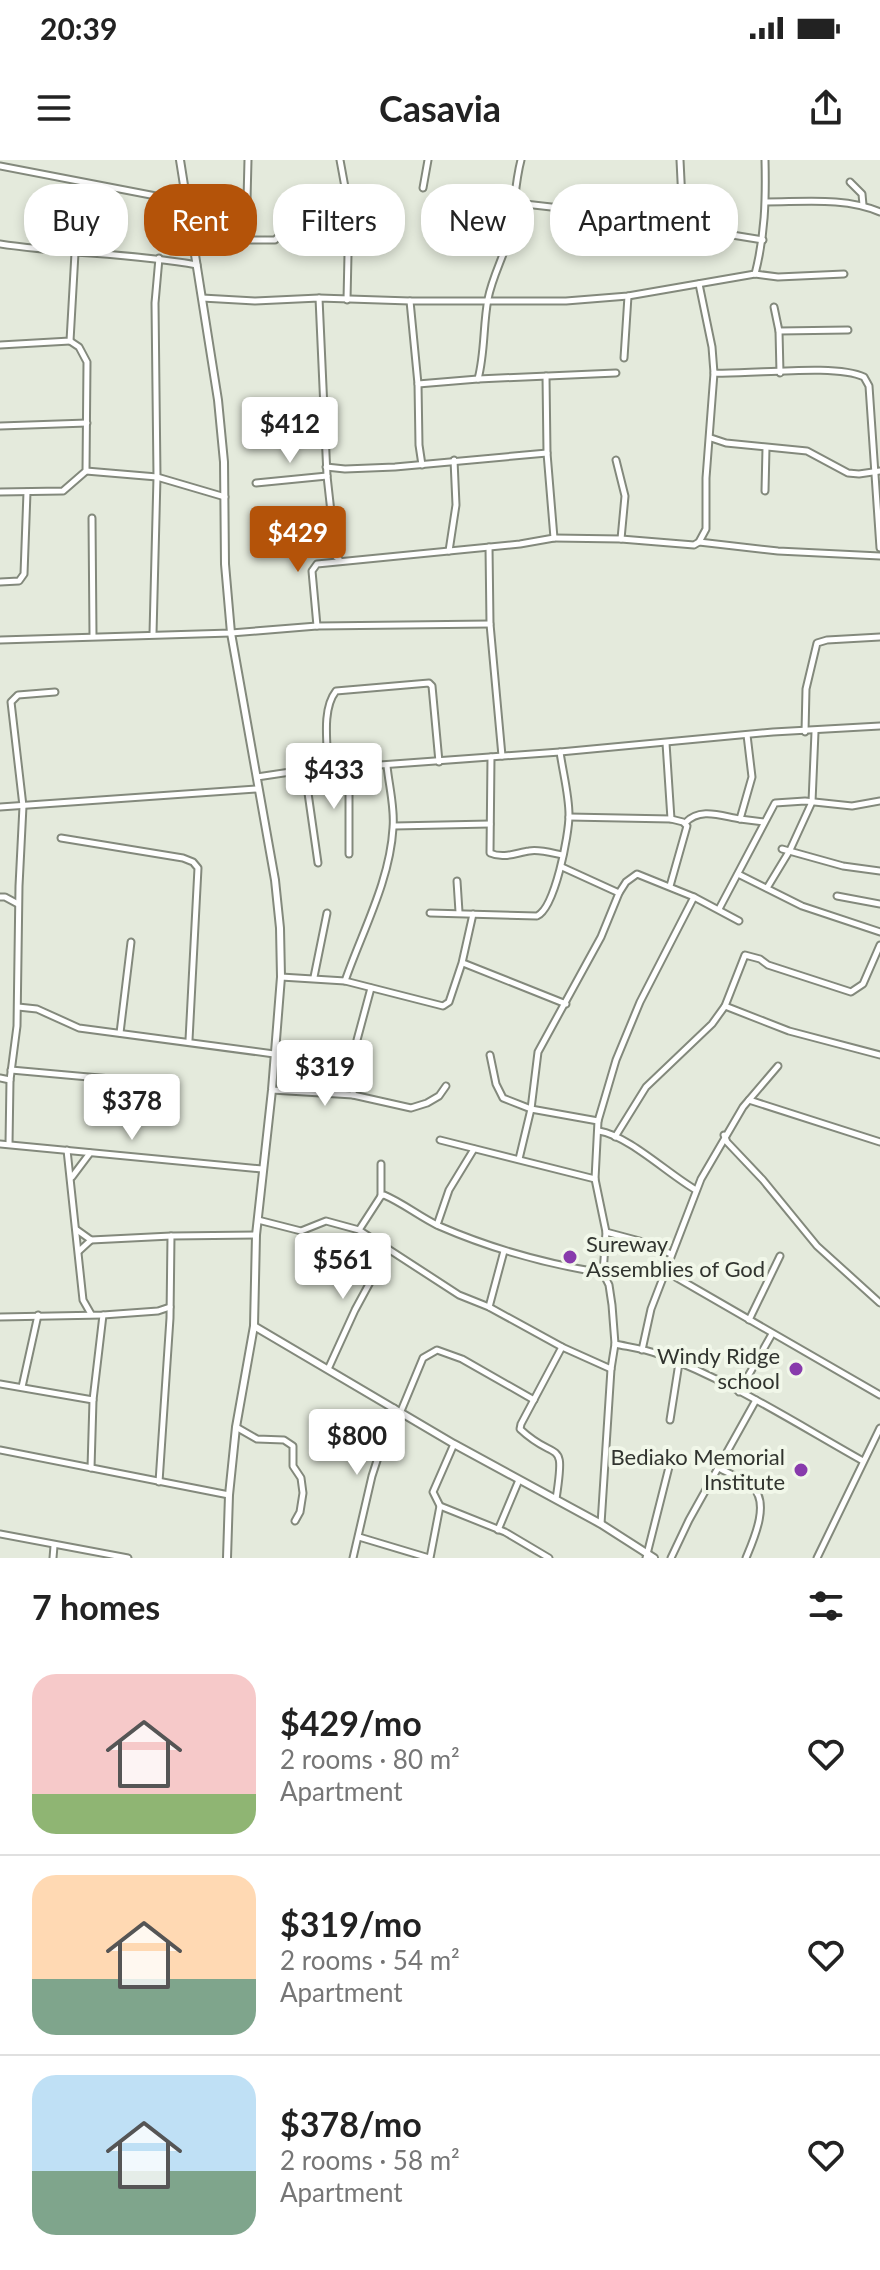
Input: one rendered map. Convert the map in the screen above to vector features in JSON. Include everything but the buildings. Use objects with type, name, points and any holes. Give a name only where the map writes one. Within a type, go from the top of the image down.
[{"type":"street","points":[[180,160],[184,184]]},
{"type":"street","points":[[247,184],[248,160]]},
{"type":"street","points":[[340,160],[344,184]]},
{"type":"street","points":[[424,184],[428,160]]},
{"type":"street","points":[[515,184],[521,160]]},
{"type":"street","points":[[680,160],[681,184]]},
{"type":"street","points":[[755,274],[763,240],[765,160]]},
{"type":"street","points":[[0,166],[144,194]]},
{"type":"street","points":[[850,182],[862,194],[863,205]]},
{"type":"street","points":[[766,202],[833,202],[863,205],[880,212]]},
{"type":"street","points":[[738,236],[763,240]]},
{"type":"street","points":[[0,244],[24,247]]},
{"type":"street","points":[[70,341],[75,256]]},
{"type":"street","points":[[125,256],[197,265]]},
{"type":"street","points":[[194,256],[218,400],[231,633],[275,880],[281,977],[256,1235],[254,1326],[236,1427],[227,1558]]},
{"type":"street","points":[[347,300],[348,256]]},
{"type":"street","points":[[478,379],[488,299],[501,256]]},
{"type":"street","points":[[153,634],[157,477],[155,303],[159,258]]},
{"type":"street","points":[[202,298],[255,301],[319,298],[566,301],[628,296],[755,274],[778,277],[844,274]]},
{"type":"street","points":[[317,626],[312,571],[317,564],[554,538],[621,539],[668,545],[694,545],[699,542],[706,529],[706,478],[714,373],[699,284]]},
{"type":"street","points":[[624,358],[628,296]]},
{"type":"street","points":[[319,298],[326,467],[336,557],[339,560]]},
{"type":"street","points":[[410,301],[422,465]]},
{"type":"street","points":[[774,307],[779,331],[780,373]]},
{"type":"street","points":[[779,331],[848,330]]},
{"type":"street","points":[[0,345],[70,341],[79,347],[86,357],[87,423],[86,471],[63,491],[0,492]]},
{"type":"street","points":[[714,373],[844,370],[864,377],[869,386],[878,471],[880,548]]},
{"type":"street","points":[[418,384],[616,373]]},
{"type":"street","points":[[546,376],[547,453],[554,538]]},
{"type":"street","points":[[260,428],[323,420]]},
{"type":"street","points":[[0,426],[87,423]]},
{"type":"street","points":[[711,438],[726,443],[807,451],[848,473],[878,471]]},
{"type":"street","points":[[765,491],[766,448]]},
{"type":"street","points":[[326,467],[422,465],[547,453]]},
{"type":"street","points":[[449,551],[456,505],[454,460]]},
{"type":"street","points":[[616,460],[625,496],[621,539]]},
{"type":"street","points":[[86,471],[157,477],[225,497]]},
{"type":"street","points":[[256,483],[327,476]]},
{"type":"street","points":[[0,582],[19,581],[24,574],[27,492]]},
{"type":"street","points":[[92,518],[93,635]]},
{"type":"street","points":[[699,542],[778,551],[880,556]]},
{"type":"street","points":[[489,547],[490,624],[502,756]]},
{"type":"street","points":[[0,640],[231,633],[317,626],[490,624]]},
{"type":"street","points":[[805,732],[806,689],[817,643],[880,637]]},
{"type":"street","points":[[328,769],[327,723],[331,697],[336,691],[429,683],[432,686],[439,762]]},
{"type":"street","points":[[9,1144],[10,1080],[18,1007],[23,806],[11,702],[18,695],[55,692]]},
{"type":"street","points":[[257,777],[880,726]]},
{"type":"street","points":[[767,888],[790,850],[812,802],[815,732]]},
{"type":"street","points":[[740,819],[752,777],[747,735]]},
{"type":"street","points":[[666,743],[671,819]]},
{"type":"street","points":[[430,913],[537,916],[542,913],[562,866],[569,817],[560,752]]},
{"type":"street","points":[[491,757],[489,848],[494,855],[516,855],[532,850],[562,855]]},
{"type":"street","points":[[345,981],[375,905],[388,857],[394,826],[387,766]]},
{"type":"street","points":[[349,769],[349,854]]},
{"type":"street","points":[[305,772],[318,863]]},
{"type":"street","points":[[0,807],[257,789]]},
{"type":"street","points":[[719,909],[775,803],[812,802],[852,806],[880,801]]},
{"type":"street","points":[[685,823],[701,813],[764,822]]},
{"type":"street","points":[[569,817],[671,819],[685,823]]},
{"type":"street","points":[[670,886],[687,826],[685,823]]},
{"type":"street","points":[[394,826],[490,824]]},
{"type":"street","points":[[61,838],[183,858],[198,868],[189,1040]]},
{"type":"street","points":[[782,849],[843,866],[880,871]]},
{"type":"street","points":[[562,866],[619,893]]},
{"type":"street","points":[[519,1159],[531,1109],[538,1052],[601,937],[626,882],[637,874],[694,897],[739,921]]},
{"type":"street","points":[[738,874],[802,906],[880,932]]},
{"type":"street","points":[[457,881],[459,912]]},
{"type":"street","points":[[19,886],[3,897],[19,905]]},
{"type":"street","points":[[837,896],[880,904]]},
{"type":"street","points":[[601,1524],[615,1344],[609,1285],[603,1273],[606,1232],[595,1179],[598,1121],[616,1060],[640,1002],[694,897]]},
{"type":"street","points":[[314,977],[327,913]]},
{"type":"street","points":[[281,977],[345,981],[443,1006],[449,1002],[462,963],[473,914]]},
{"type":"street","points":[[120,1033],[131,942]]},
{"type":"street","points":[[615,1137],[646,1087],[700,1037],[725,1006],[745,955],[851,992],[863,984],[880,945]]},
{"type":"street","points":[[462,963],[566,1004]]},
{"type":"street","points":[[353,1095],[357,1040],[371,988]]},
{"type":"street","points":[[725,1006],[789,1031],[880,1055]]},
{"type":"street","points":[[18,1007],[37,1009],[79,1028],[189,1040],[274,1054]]},
{"type":"street","points":[[490,1055],[496,1084],[503,1098],[531,1109],[598,1121]]},
{"type":"street","points":[[642,1350],[651,1309],[696,1190],[724,1135],[778,1066]]},
{"type":"street","points":[[11,1070],[133,1081]]},
{"type":"street","points":[[0,1078],[10,1080]]},
{"type":"street","points":[[272,1090],[353,1095],[411,1108],[439,1096],[446,1086]]},
{"type":"street","points":[[749,1100],[880,1142]]},
{"type":"street","points":[[598,1131],[615,1137],[696,1190]]},
{"type":"street","points":[[724,1135],[817,1246],[880,1303]]},
{"type":"street","points":[[440,1140],[595,1179]]},
{"type":"street","points":[[0,1144],[262,1169]]},
{"type":"street","points":[[437,1225],[449,1190],[474,1149]]},
{"type":"street","points":[[67,1150],[83,1300],[91,1315]]},
{"type":"street","points":[[72,1177],[90,1152]]},
{"type":"street","points":[[359,1230],[381,1196],[381,1164]]},
{"type":"street","points":[[381,1196],[389,1197],[437,1225],[504,1251],[603,1273]]},
{"type":"street","points":[[258,1220],[301,1231],[326,1221],[359,1230],[459,1295],[611,1369]]},
{"type":"street","points":[[77,1230],[91,1240],[256,1235]]},
{"type":"street","points":[[606,1232],[647,1243],[671,1254]]},
{"type":"street","points":[[159,1482],[170,1318],[171,1236]]},
{"type":"street","points":[[79,1251],[91,1240]]},
{"type":"street","points":[[329,1367],[388,1249]]},
{"type":"street","points":[[489,1307],[504,1251]]},
{"type":"street","points":[[749,1320],[780,1256]]},
{"type":"street","points":[[667,1272],[880,1395]]},
{"type":"street","points":[[74,1315],[83,1300]]},
{"type":"street","points":[[0,1317],[103,1315],[158,1311],[170,1307]]},
{"type":"street","points":[[158,1311],[170,1318]]},
{"type":"street","points":[[22,1387],[38,1315]]},
{"type":"street","points":[[91,1468],[93,1400],[103,1315]]},
{"type":"street","points":[[254,1326],[329,1367],[454,1444],[601,1524],[649,1557],[669,1467]]},
{"type":"street","points":[[739,1392],[772,1334]]},
{"type":"street","points":[[615,1344],[655,1352],[679,1363],[756,1400],[863,1461]]},
{"type":"street","points":[[556,1499],[560,1457],[520,1429],[562,1347]]},
{"type":"street","points":[[401,1411],[423,1358],[437,1350],[462,1359],[534,1400]]},
{"type":"street","points":[[670,1420],[679,1363]]},
{"type":"street","points":[[0,1384],[93,1400]]},
{"type":"street","points":[[671,1558],[756,1400]]},
{"type":"street","points":[[353,1558],[372,1476],[394,1407]]},
{"type":"street","points":[[236,1427],[257,1439],[284,1440],[293,1446],[293,1466],[301,1478],[303,1493],[295,1521]]},
{"type":"street","points":[[817,1558],[880,1428]]},
{"type":"street","points":[[359,1537],[430,1558],[440,1506],[433,1492],[454,1444]]},
{"type":"street","points":[[0,1450],[229,1495]]},
{"type":"street","points":[[719,1468],[755,1488],[759,1496],[761,1519],[746,1558]]},
{"type":"street","points":[[498,1530],[519,1480]]},
{"type":"street","points":[[440,1506],[498,1530],[549,1558]]},
{"type":"street","points":[[0,1534],[128,1558]]},
{"type":"street","points":[[53,1558],[54,1546]]},
{"type":"place","name":"Sureway Assemblies of God","points":[[570,1257]]},
{"type":"place","name":"Windy Ridge school","points":[[796,1369]]},
{"type":"place","name":"Bediako Memorial Institute","points":[[801,1470]]}]
